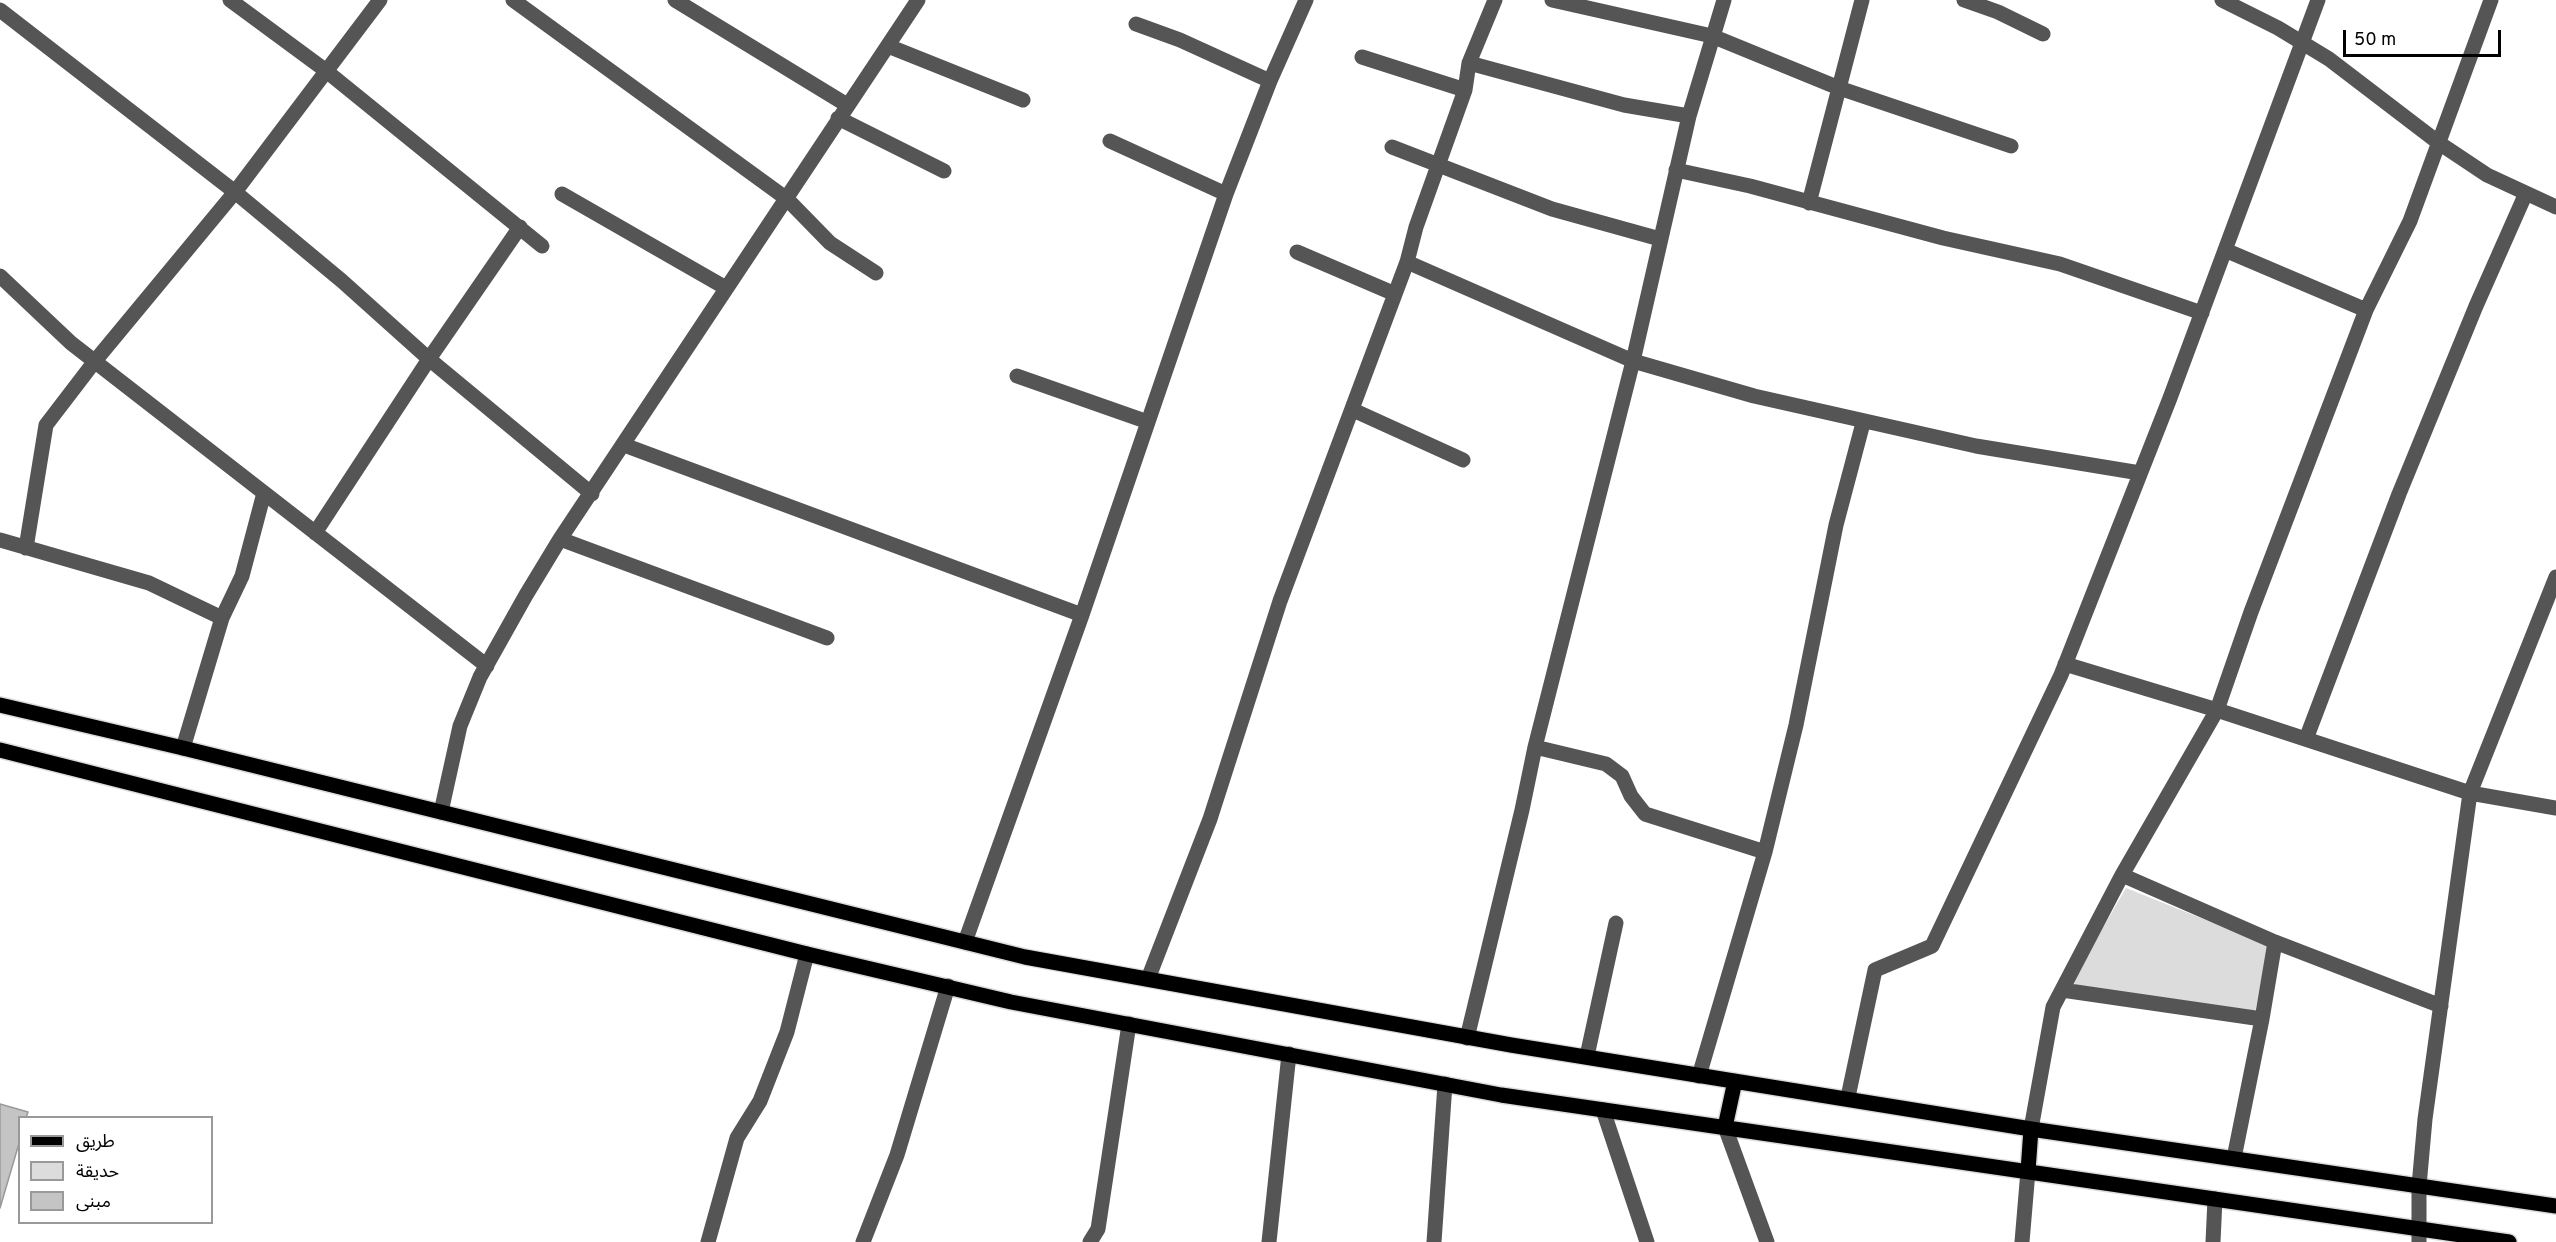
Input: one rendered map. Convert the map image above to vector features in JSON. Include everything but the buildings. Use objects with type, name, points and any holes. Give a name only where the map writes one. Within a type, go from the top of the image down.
[{"type":"main road","points":[[0,705],[183,748],[1025,957],[1467,1038],[1699,1076],[1848,1097],[2031,1129],[2556,1206]]},
{"type":"main road","points":[[0,750],[807,954],[1011,1002],[1445,1084],[1603,1110],[2215,1199],[2419,1235],[2509,1242]]},
{"type":"main road","points":[[1725,1127],[1735,1081]]},
{"type":"main road","points":[[2028,1171],[2031,1129]]},
{"type":"street","points":[[230,0],[325,70],[542,246]]},
{"type":"street","points":[[26,548],[46,425],[95,361],[235,192],[380,0]]},
{"type":"street","points":[[513,0],[787,199],[830,243],[876,273]]},
{"type":"street","points":[[675,0],[847,105]]},
{"type":"street","points":[[441,812],[460,726],[487,666],[560,539],[918,0]]},
{"type":"street","points":[[965,942],[1082,615],[1226,194],[1270,81],[1306,0]]},
{"type":"street","points":[[1148,980],[1210,819],[1280,601],[1407,262],[1416,227],[1465,90],[1469,63],[1495,0]]},
{"type":"street","points":[[1552,0],[1712,36],[1839,88],[2011,146]]},
{"type":"street","points":[[1467,1038],[1522,810],[1534,747],[1633,361],[1689,116],[1724,0]]},
{"type":"street","points":[[1809,203],[1862,0]]},
{"type":"street","points":[[1964,0],[1998,12],[2043,34]]},
{"type":"street","points":[[2222,0],[2329,59],[2439,143],[2487,175],[2556,207]]},
{"type":"street","points":[[1848,1097],[1875,970],[1932,946],[2065,664],[2202,313],[2318,0]]},
{"type":"street","points":[[2031,1129],[2053,1007],[2122,875],[2217,710],[2251,612],[2366,310],[2410,221],[2491,0]]},
{"type":"street","points":[[0,10],[235,192],[342,281],[429,359],[592,494]]},
{"type":"street","points":[[1136,24],[1180,40],[1270,81]]},
{"type":"street","points":[[888,46],[1023,100]]},
{"type":"street","points":[[1362,57],[1465,90]]},
{"type":"street","points":[[1469,63],[1624,105],[1689,116]]},
{"type":"street","points":[[838,118],[944,171]]},
{"type":"street","points":[[1110,141],[1226,194]]},
{"type":"street","points":[[1392,147],[1552,209],[1660,239]]},
{"type":"street","points":[[1676,170],[1750,186],[1943,238],[2060,264],[2202,313]]},
{"type":"street","points":[[2306,739],[2399,494],[2476,306],[2526,193]]},
{"type":"street","points":[[562,194],[726,288]]},
{"type":"street","points":[[315,533],[429,359],[520,227]]},
{"type":"street","points":[[2225,250],[2366,310]]},
{"type":"street","points":[[1298,252],[1395,294]]},
{"type":"street","points":[[1407,262],[1633,361],[1754,396],[1863,423],[1976,446],[2140,473]]},
{"type":"street","points":[[0,276],[71,343],[487,666]]},
{"type":"street","points":[[1017,376],[1148,422]]},
{"type":"street","points":[[1353,410],[1463,460]]},
{"type":"street","points":[[1699,1076],[1765,852],[1796,725],[1836,525],[1863,423]]},
{"type":"street","points":[[624,445],[1082,615]]},
{"type":"street","points":[[183,748],[222,618],[242,576],[264,493]]},
{"type":"street","points":[[560,539],[827,638]]},
{"type":"street","points":[[0,540],[150,583],[222,618]]},
{"type":"street","points":[[2419,1235],[2419,1186],[2425,1119],[2470,793],[2550,606],[2556,577]]},
{"type":"street","points":[[2065,664],[2217,710],[2470,793],[2556,808]]},
{"type":"street","points":[[1534,747],[1606,764],[1622,776],[1631,796],[1645,814],[1765,852]]},
{"type":"street","points":[[2122,875],[2275,942],[2441,1006]]},
{"type":"street","points":[[1587,1056],[1616,923]]},
{"type":"street","points":[[2234,1158],[2275,942]]},
{"type":"street","points":[[708,1242],[737,1138],[760,1101],[787,1032],[807,954]]},
{"type":"street","points":[[863,1242],[897,1155],[948,986]]},
{"type":"street","points":[[2062,990],[2262,1019]]},
{"type":"street","points":[[1090,1242],[1098,1229],[1129,1024]]},
{"type":"street","points":[[1269,1242],[1289,1054]]},
{"type":"street","points":[[1434,1242],[1445,1084]]},
{"type":"street","points":[[1603,1110],[1647,1242]]},
{"type":"street","points":[[1725,1127],[1767,1242]]},
{"type":"street","points":[[2022,1242],[2028,1171]]},
{"type":"street","points":[[2213,1242],[2215,1199]]},
{"type":"green space","points":[[2126,888],[2268,945],[2255,1013],[2068,988]]}]
